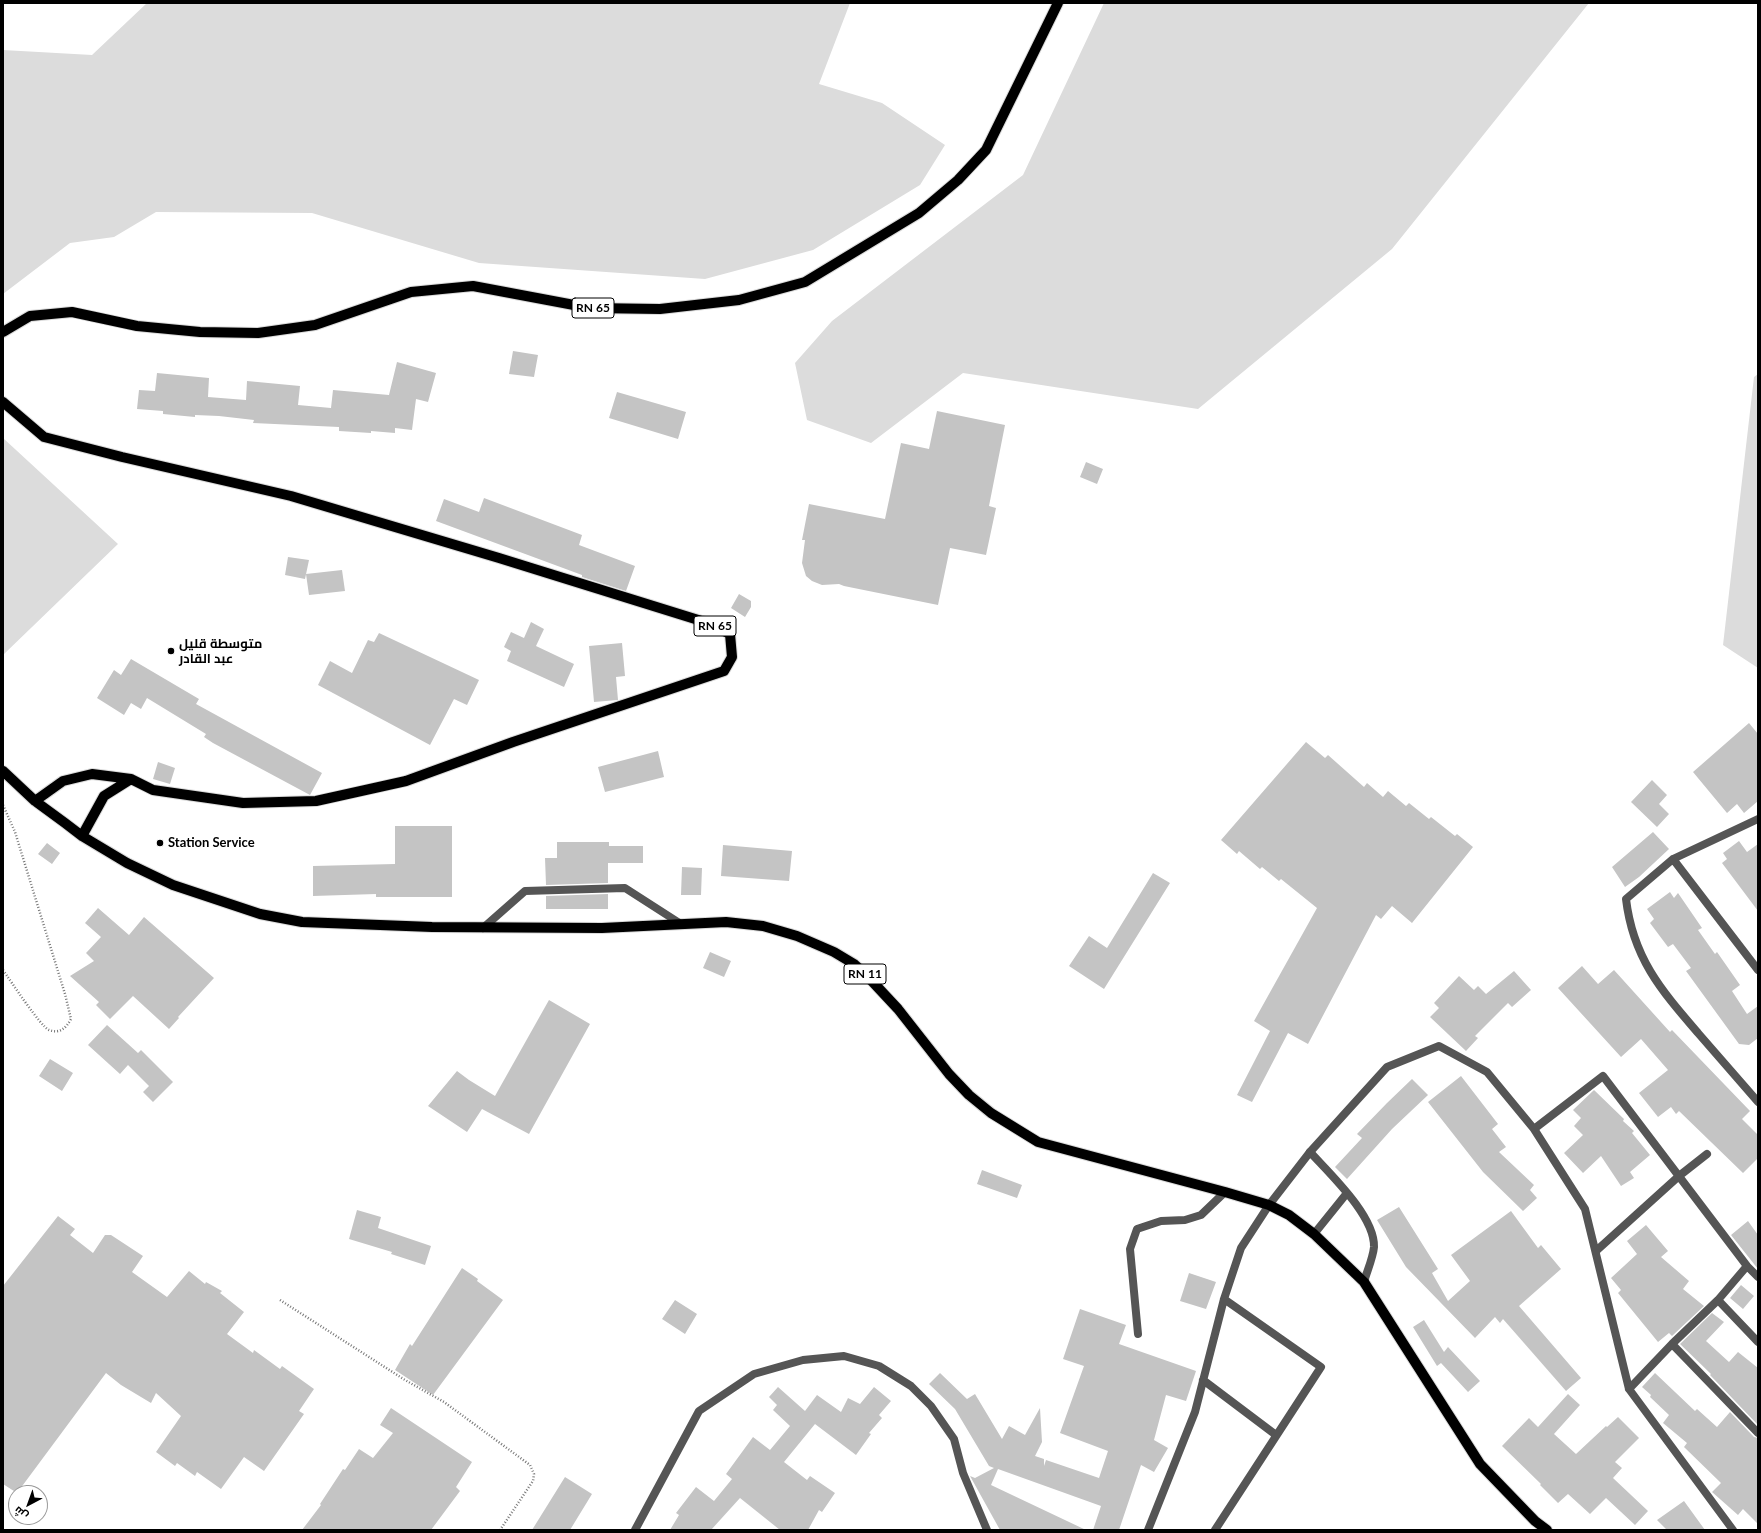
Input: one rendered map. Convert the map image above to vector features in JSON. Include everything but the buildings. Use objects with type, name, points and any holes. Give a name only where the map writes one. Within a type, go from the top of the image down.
[{"type":"main road","name":"RN 65","points":[[3,332],[30,316],[72,312],[137,326],[200,332],[258,333],[315,325],[411,292],[473,286],[590,308],[660,310],[739,300],[805,282],[919,213],[958,180],[986,150],[1058,3]]},
{"type":"main road","name":"RN 65","points":[[3,402],[44,437],[122,457],[291,496],[708,623],[730,634],[732,657],[724,671],[513,742],[406,781],[316,801],[243,803],[153,790],[131,778]]},
{"type":"main road","name":"RN 11","points":[[3,771],[35,801],[82,836],[127,862],[173,885],[260,914],[302,922],[483,928],[602,928],[726,922],[763,926],[797,936],[834,952],[854,964],[870,978],[898,1009],[949,1074],[969,1095],[991,1113],[1038,1142],[1269,1205],[1289,1215],[1314,1234],[1364,1282],[1480,1464],[1535,1521],[1547,1530]]},
{"type":"main road","points":[[35,801],[63,781],[92,774],[131,778]]},
{"type":"main road","points":[[82,836],[104,796],[131,778]]},
{"type":"street","points":[[1758,819],[1673,859],[1626,900],[1629,921],[1646,966],[1661,990],[1758,1102]]},
{"type":"street","points":[[1673,859],[1758,970]]},
{"type":"street","points":[[483,928],[525,891],[625,888],[680,924]]},
{"type":"street","points":[[1148,1530],[1194,1412],[1224,1299],[1241,1248],[1269,1205],[1310,1152],[1387,1067],[1439,1046],[1487,1072],[1534,1129],[1585,1209],[1629,1389],[1733,1530]]},
{"type":"street","points":[[1534,1129],[1603,1076],[1747,1266],[1758,1277]]},
{"type":"street","points":[[1310,1152],[1347,1193],[1367,1219],[1374,1246],[1364,1282]]},
{"type":"street","points":[[1596,1251],[1679,1176],[1707,1154]]},
{"type":"street","points":[[1138,1334],[1130,1249],[1137,1229],[1161,1221],[1185,1220],[1201,1215],[1225,1192]]},
{"type":"street","points":[[1314,1234],[1347,1193]]},
{"type":"street","points":[[1629,1389],[1672,1344],[1718,1300],[1747,1266]]},
{"type":"street","points":[[1215,1530],[1321,1367],[1224,1299]]},
{"type":"street","points":[[1718,1300],[1758,1342]]},
{"type":"street","points":[[1672,1344],[1758,1433]]},
{"type":"street","points":[[635,1530],[699,1411],[754,1374],[803,1360],[844,1356],[880,1366],[911,1386],[931,1406],[954,1439],[963,1472],[987,1530]]},
{"type":"street","points":[[1203,1380],[1276,1435]]},
{"type":"path","points":[[3,805],[15,832],[65,994],[71,1019],[67,1028],[58,1032],[48,1030],[19,994],[3,970]]},
{"type":"path","points":[[280,1300],[404,1380],[444,1402],[530,1465],[534,1474],[533,1481],[500,1530]]},
{"type":"shaded area","points":[[147,3],[850,3],[819,84],[882,103],[945,145],[920,185],[813,250],[705,279],[479,263],[312,213],[156,212],[114,237],[70,243],[3,294],[3,50],[92,55]]},
{"type":"shaded area","points":[[1104,3],[1589,3],[1392,249],[1198,409],[963,373],[871,443],[807,420],[795,363],[832,321],[1023,175]]},
{"type":"shaded area","points":[[1758,374],[1758,668],[1723,645],[1754,377]]},
{"type":"shaded area","points":[[3,438],[118,544],[3,655]]},
{"type":"place","name":"متوسطة قليل عبد القادر","points":[[171,651]]},
{"type":"place","name":"Station Service","points":[[160,843]]}]
